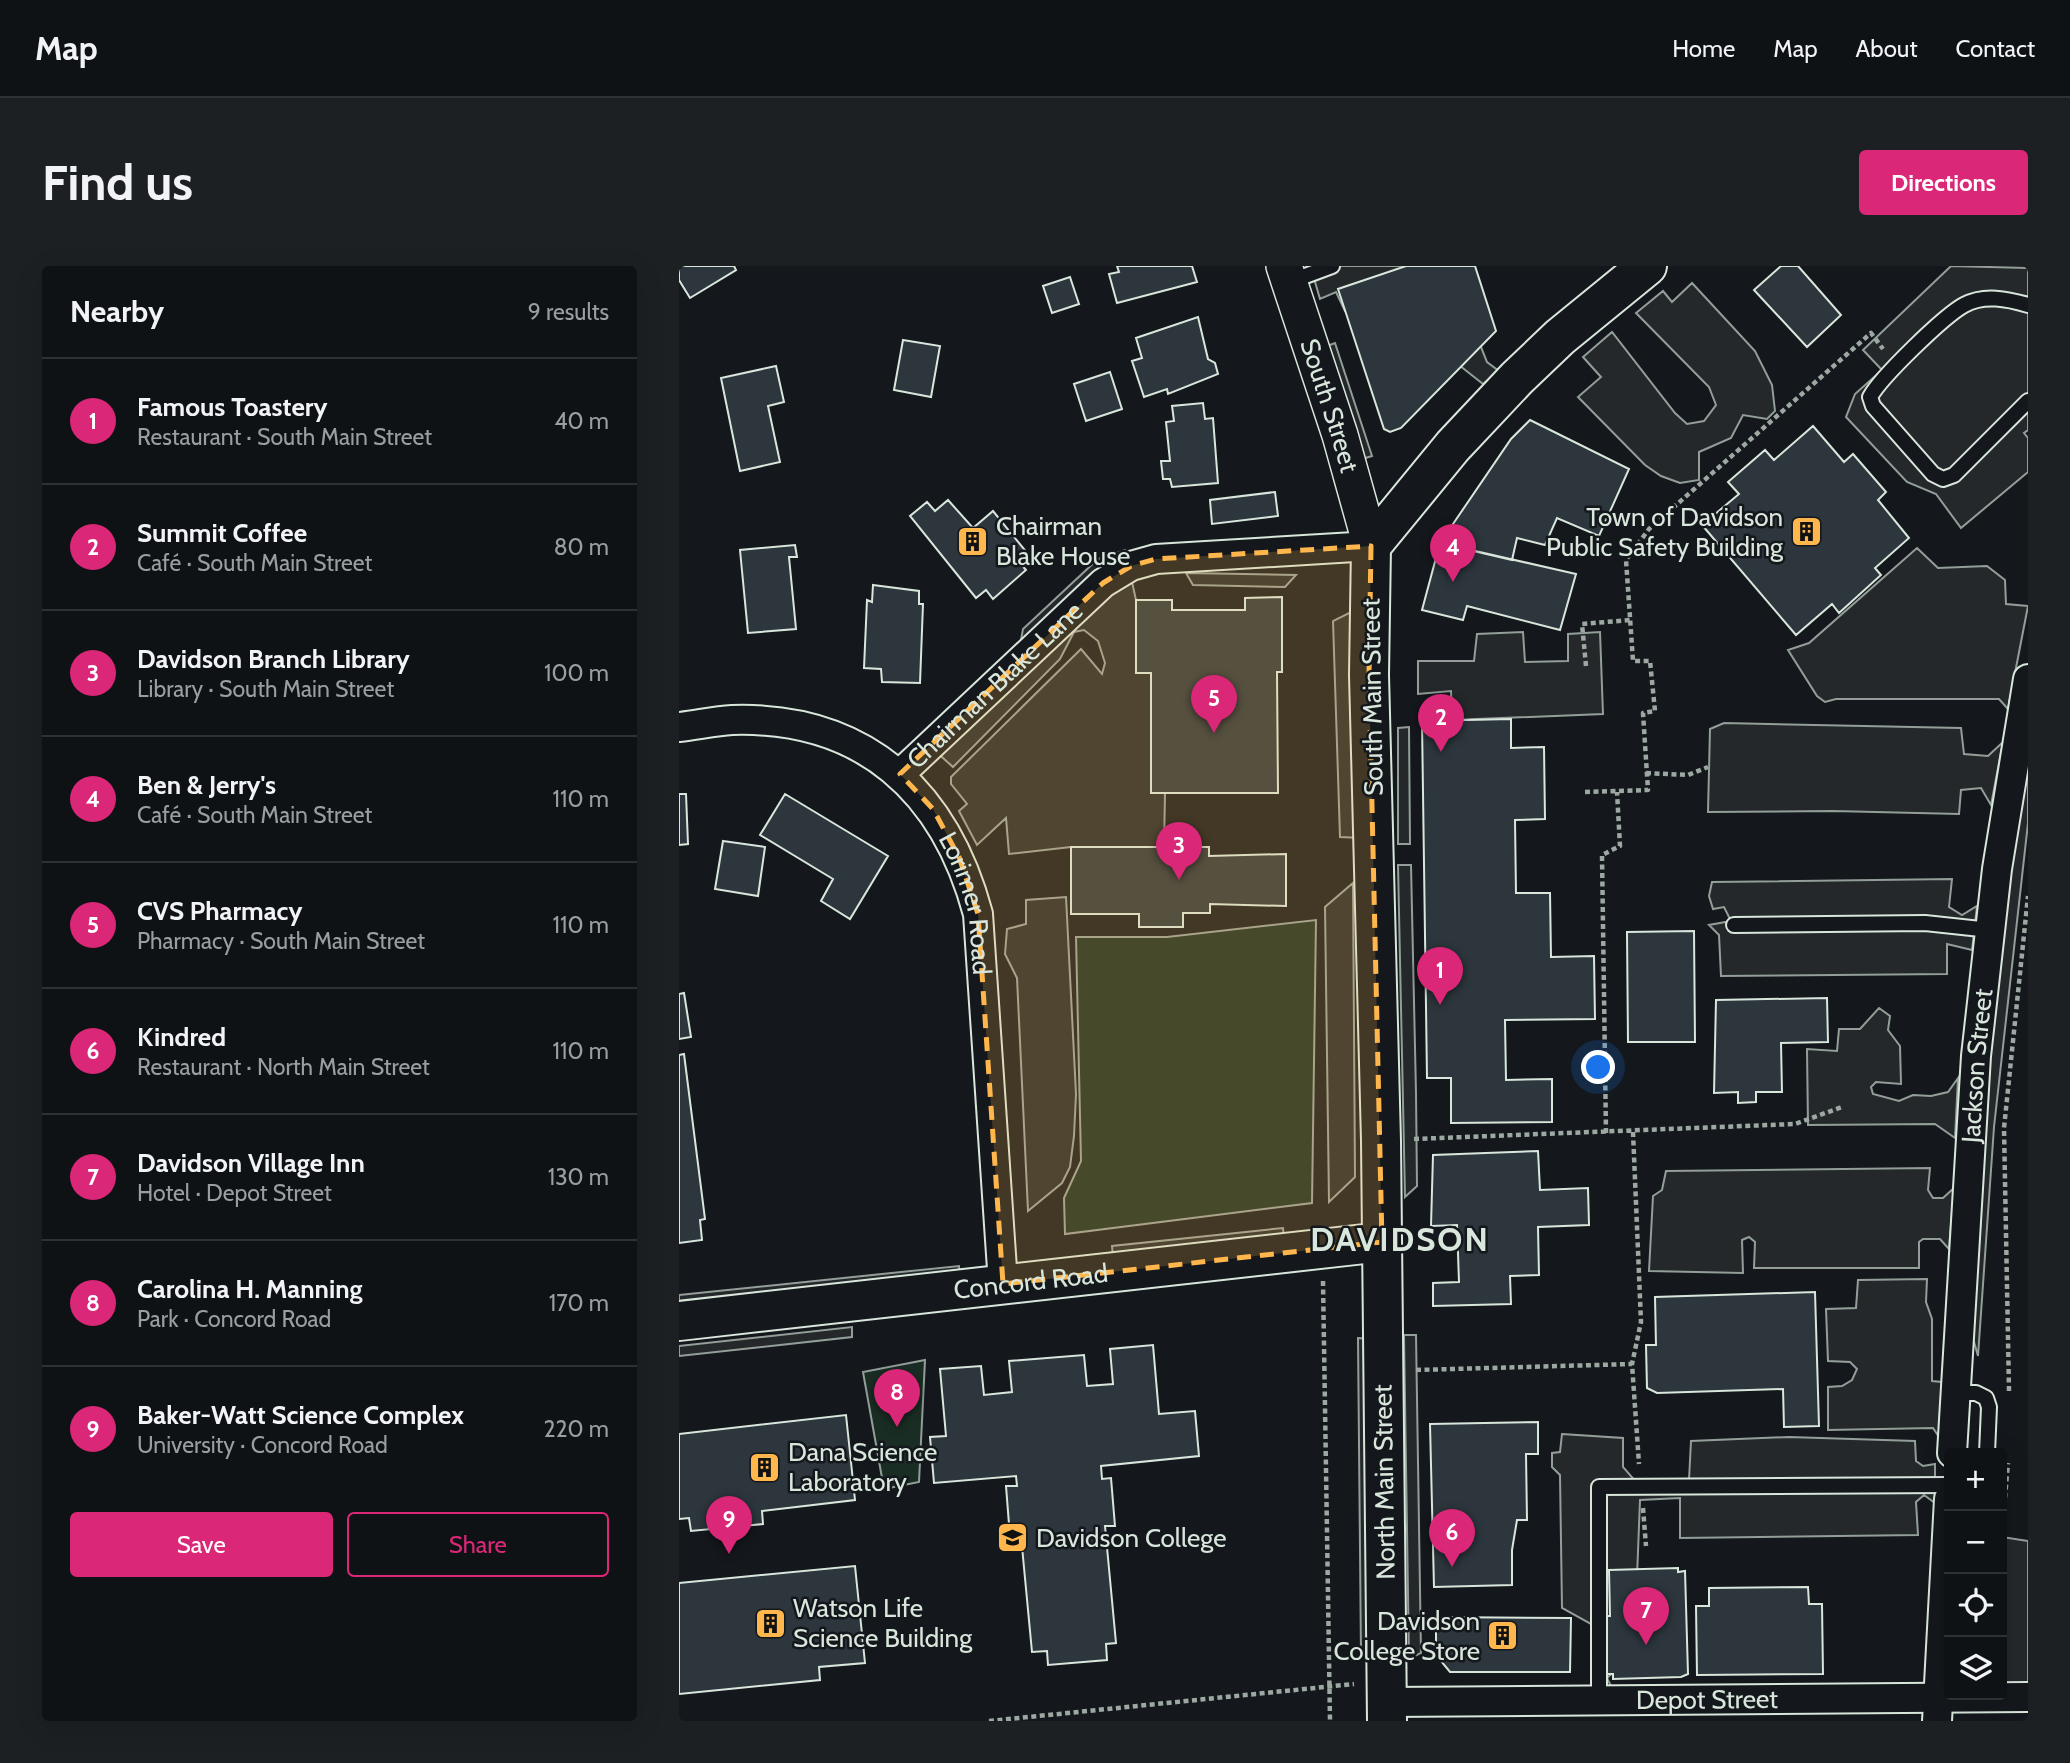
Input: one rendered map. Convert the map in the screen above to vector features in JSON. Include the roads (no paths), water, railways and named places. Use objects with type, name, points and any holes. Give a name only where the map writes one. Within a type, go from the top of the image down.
[{"type":"main road","points":[[1371,546],[1416,488],[1517,378],[1560,337],[1647,266]]},
{"type":"main road","name":"South Main Street","points":[[1371,546],[1369,675],[1382,1242]]},
{"type":"main road","name":"Concord Road","points":[[679,1321],[1382,1242]]},
{"type":"main road","name":"North Main Street","points":[[1382,1242],[1387,1699]]},
{"type":"street","name":"South Street","points":[[1286,274],[1341,435],[1371,546]]},
{"type":"street","name":"Chairman Blake Lane","points":[[900,774],[1103,583],[1131,566],[1156,559],[1371,546]]},
{"type":"street","name":"Jackson Street","points":[[1952,1448],[1972,1104],[1990,929],[2028,679]]},
{"type":"street","name":"Lorimer Road","points":[[679,724],[732,720],[786,724],[823,732],[871,751],[900,774],[933,810],[960,857],[978,914],[1003,1284]]},
{"type":"street","points":[[1937,1710],[1948,1511]]},
{"type":"street","name":"Depot Street","points":[[1387,1699],[1599,1699],[1937,1710],[2028,1697]]},
{"type":"lane","points":[[1286,274],[1332,266]]},
{"type":"lane","points":[[2028,305],[2008,299],[1981,300],[1965,305],[1875,387],[1870,397],[1873,406],[1933,474],[1943,479],[1954,475],[2028,401]]},
{"type":"lane","points":[[1734,925],[1926,923],[1990,929]]},
{"type":"lane","points":[[1955,1393],[1976,1393],[1986,1398],[1989,1407],[1987,1448]]},
{"type":"lane","points":[[1599,1699],[1599,1487],[1944,1485]]},
{"type":"place","name":"Town of Davidson Public Safety Building","points":[[1806,532]]},
{"type":"place","name":"Chairman Blake House","points":[[973,541]]},
{"type":"place","name":"Ben & Jerry's","points":[[1453,582]]},
{"type":"place","name":"CVS Pharmacy","points":[[1214,733]]},
{"type":"place","name":"Summit Coffee","points":[[1441,752]]},
{"type":"place","name":"Davidson Branch Library","points":[[1179,880]]},
{"type":"place","name":"Famous Toastery","points":[[1440,1005]]},
{"type":"place","name":"Carolina H. Manning","points":[[897,1427]]},
{"type":"place","name":"Dana Science Laboratory","points":[[765,1467]]},
{"type":"place","name":"Davidson College","points":[[1013,1538]]},
{"type":"place","name":"Baker-Watt Science Complex","points":[[729,1554]]},
{"type":"place","name":"Kindred","points":[[1452,1567]]},
{"type":"place","name":"Watson Life Science Building","points":[[770,1623]]},
{"type":"place","name":"Davidson College Store","points":[[1503,1636]]},
{"type":"place","name":"Davidson Village Inn","points":[[1646,1645]]},
{"type":"district","name":"DAVIDSON","points":[[1400,1239]]}]
